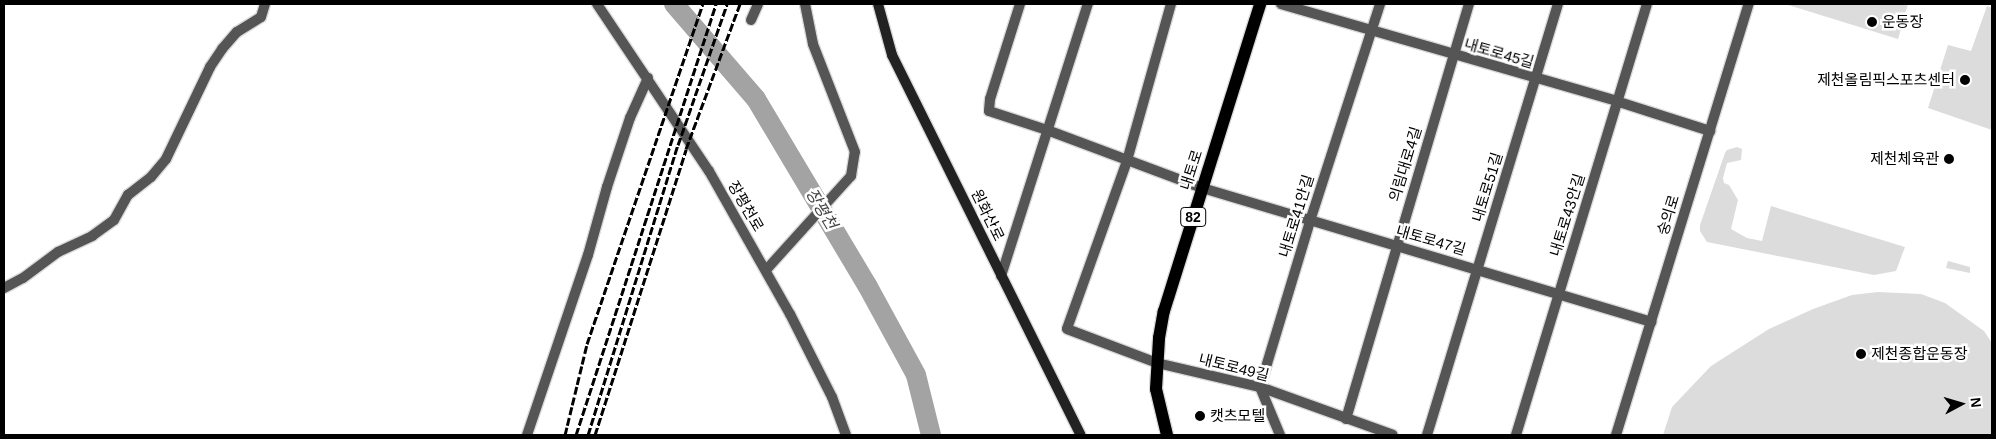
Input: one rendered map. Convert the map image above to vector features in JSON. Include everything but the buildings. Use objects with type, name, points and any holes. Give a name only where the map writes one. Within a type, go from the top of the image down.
[{"type":"main road","name":"원화산로","points":[[878,4],[892,54],[1081,435]]},
{"type":"main road","name":"내토로","points":[[1167,435],[1156,389],[1157,363],[1164,311],[1260,4]]},
{"type":"street","points":[[4,288],[23,278],[58,252],[92,236],[114,220],[128,195],[151,177],[166,159],[210,67],[222,49],[237,32],[261,17],[265,4]]},
{"type":"street","name":"장평천로","points":[[597,4],[709,171],[766,270],[832,397],[846,435]]},
{"type":"street","points":[[751,20],[758,4]]},
{"type":"street","points":[[766,270],[851,176],[855,152],[812,44],[805,4]]},
{"type":"street","name":"내토로47길","points":[[1020,4],[990,99],[989,111],[1048,130],[1127,162],[1202,188],[1651,322]]},
{"type":"street","points":[[1001,276],[1088,4]]},
{"type":"street","points":[[1127,162],[1171,4]]},
{"type":"street","name":"내토로45길","points":[[1280,4],[1453,56],[1616,101],[1710,131]]},
{"type":"street","name":"내토로41안길","points":[[1260,387],[1310,221],[1380,4]]},
{"type":"street","name":"의림대로4길","points":[[1346,419],[1469,4]]},
{"type":"street","name":"내토로51길","points":[[1427,435],[1537,80],[1558,4]]},
{"type":"street","name":"내토로43안길","points":[[1516,435],[1647,4]]},
{"type":"street","name":"숭의로","points":[[1616,435],[1749,4]]},
{"type":"street","points":[[527,435],[588,255],[607,186],[630,118],[648,78]]},
{"type":"street","name":"내토로49길","points":[[1127,162],[1067,329],[1157,363],[1260,387],[1393,435]]},
{"type":"street","points":[[1260,387],[1280,435]]},
{"type":"shaded area","name":"운동장","points":[[1785,4],[1908,4],[1898,39]]},
{"type":"shaded area","name":"제천올림픽스포츠센터","points":[[1987,6],[1992,8],[1992,130],[1928,108],[1948,45],[1971,51]]},
{"type":"shaded area","points":[[1737,147],[1742,149],[1741,160],[1727,163],[1723,178],[1724,183],[1729,185],[1738,200],[1731,229],[1747,238],[1762,241],[1771,206],[1905,247],[1896,271],[1874,275],[1707,242],[1700,231],[1700,225],[1725,153],[1727,150]]},
{"type":"shaded area","points":[[1948,261],[1970,267],[1970,273],[1946,268]]},
{"type":"shaded area","name":"제천종합운동장","points":[[1878,292],[1921,294],[1945,303],[1984,331],[1992,343],[1992,435],[1663,435],[1672,407],[1711,366],[1769,329],[1813,309],[1852,295]]},
{"type":"waterway","name":"장평천","points":[[674,4],[756,99],[867,285],[916,375],[931,435]]},
{"type":"railway","points":[[565,435],[587,344],[703,4]]},
{"type":"railway","points":[[576,435],[716,4]]},
{"type":"railway","points":[[588,435],[678,145],[727,4]]},
{"type":"railway","points":[[595,435],[686,149],[740,4]]},
{"type":"place","name":"운동장","points":[[1872,22]]},
{"type":"place","name":"제천올림픽스포츠센터","points":[[1965,80]]},
{"type":"place","name":"제천체육관","points":[[1949,159]]},
{"type":"place","name":"제천종합운동장","points":[[1861,354]]},
{"type":"place","name":"캣츠모텔","points":[[1200,416]]}]
